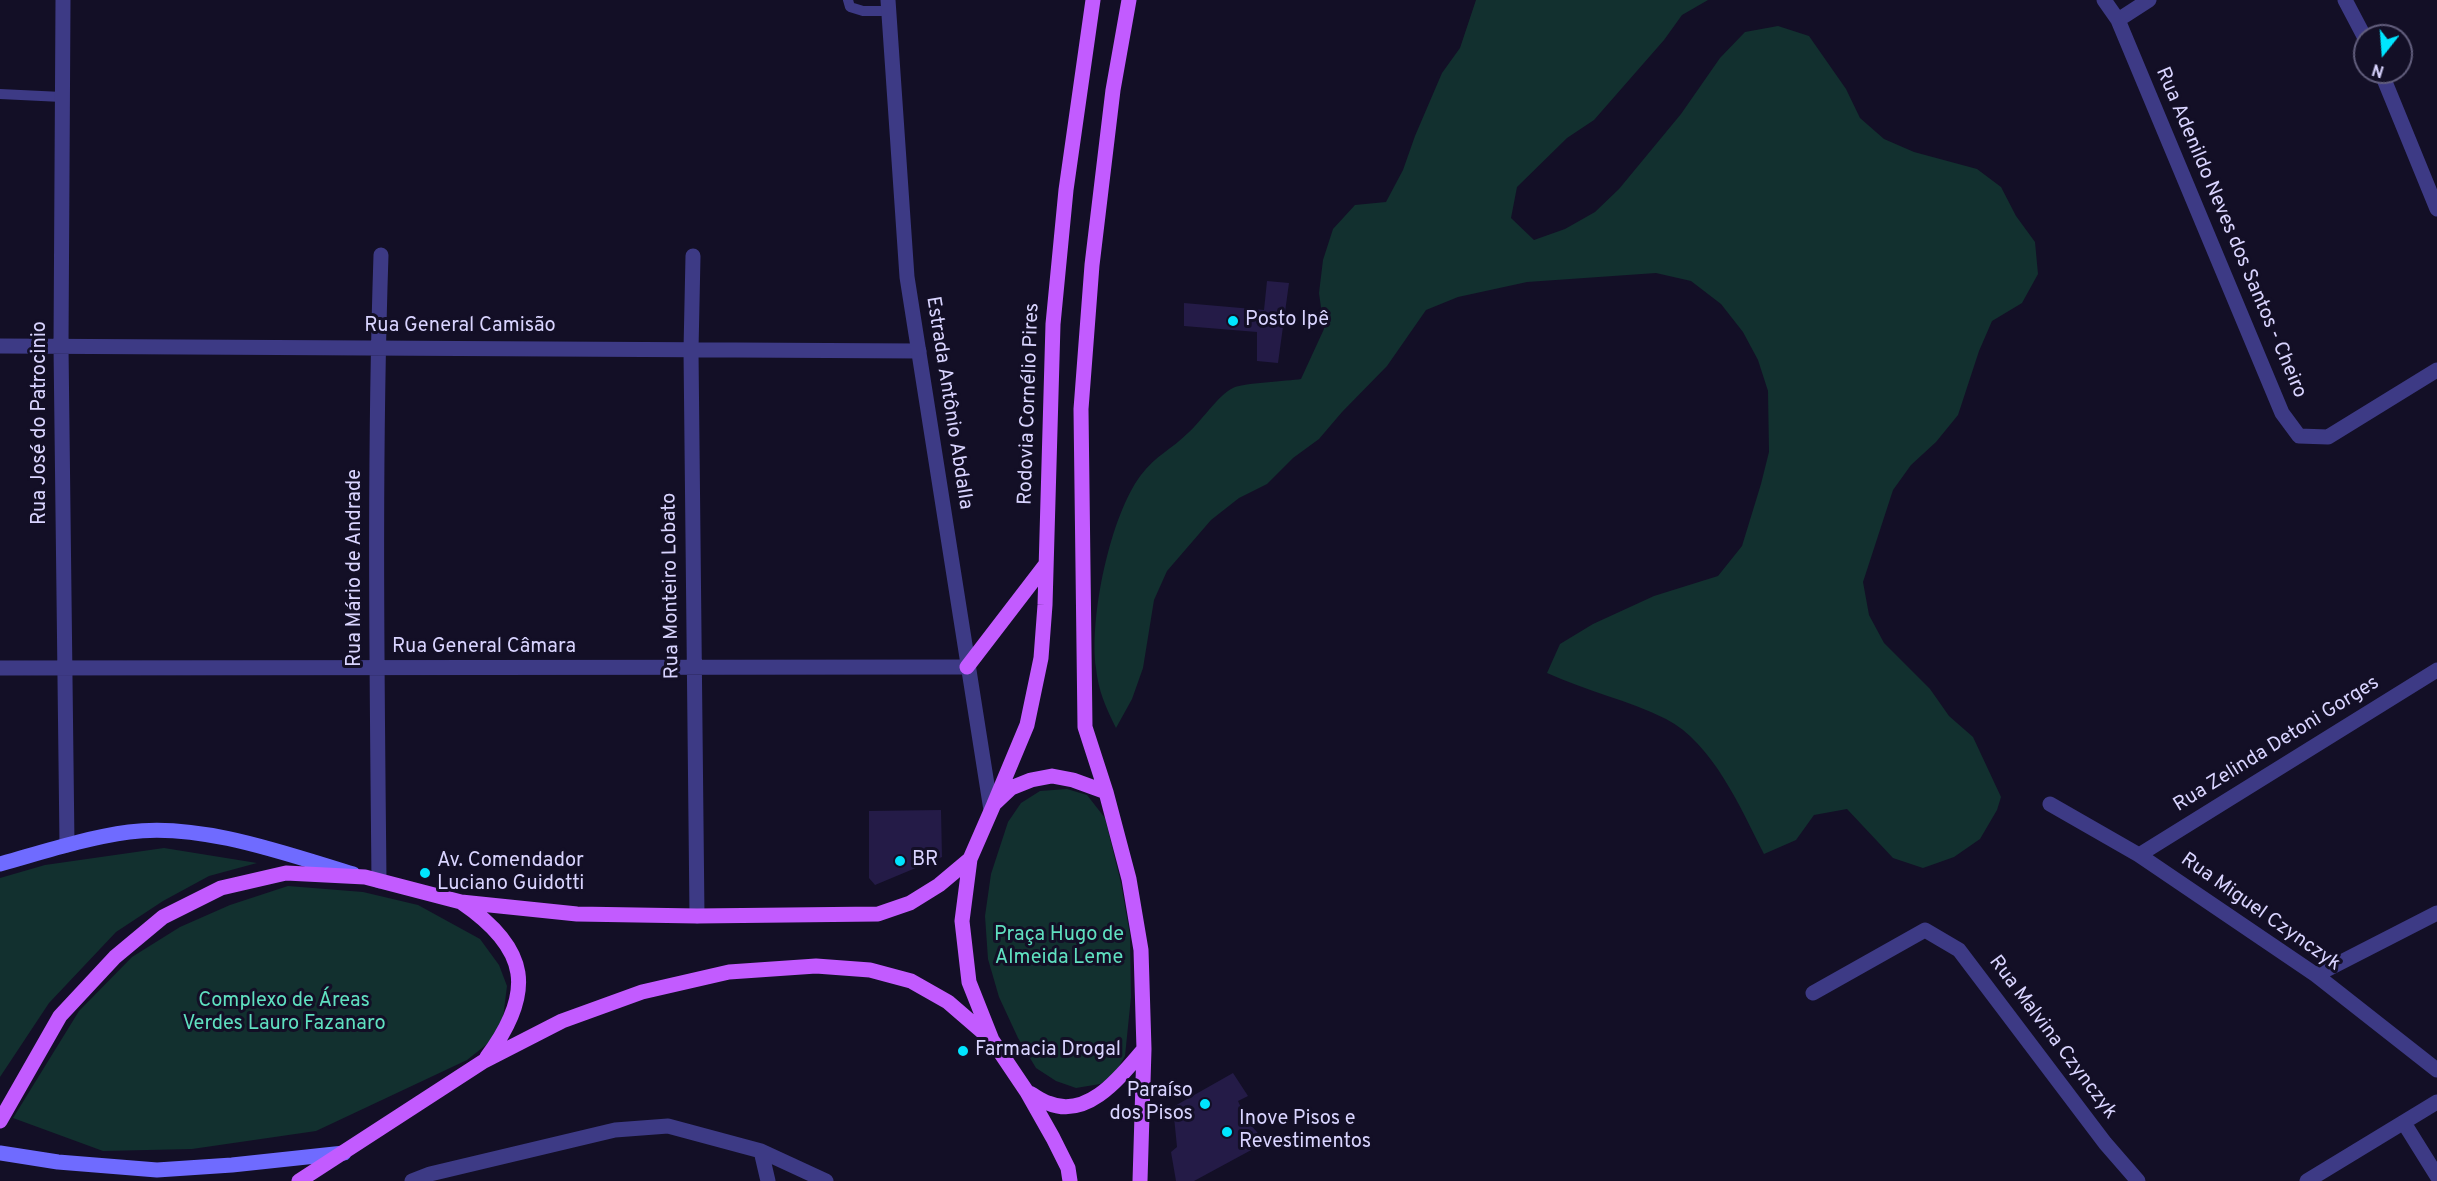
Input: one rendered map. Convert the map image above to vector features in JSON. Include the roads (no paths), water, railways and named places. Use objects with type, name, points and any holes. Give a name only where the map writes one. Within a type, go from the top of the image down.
[{"type":"main road","name":"Rodovia Cornélio Pires","points":[[970,859],[1027,725],[1041,658],[1053,324],[1066,190],[1093,0]]},
{"type":"main road","points":[[1129,0],[1113,90],[1092,265],[1082,409],[1085,727],[1130,879],[1141,950],[1143,1049],[1140,1181]]},
{"type":"main road","points":[[968,667],[1046,564]]},
{"type":"main road","points":[[992,807],[1011,788],[1031,780],[1052,776],[1073,780],[1106,792]]},
{"type":"main road","points":[[0,864],[67,845],[131,832],[193,832],[255,845],[462,902],[577,914],[697,916],[878,914],[920,897],[939,885],[970,859]]},
{"type":"main road","points":[[970,859],[962,921],[969,982],[992,1040],[1027,1092],[1068,1168],[1070,1181]]},
{"type":"main road","points":[[0,1121],[60,1016],[115,957],[163,917],[221,888],[286,873],[372,879]]},
{"type":"main road","points":[[462,902],[488,923],[508,947],[515,960],[520,986],[515,1011],[505,1033],[484,1061]]},
{"type":"main road","points":[[299,1181],[484,1061],[562,1021],[642,992],[729,972],[816,966],[870,970],[911,981],[948,1002],[992,1040]]},
{"type":"main road","points":[[1027,1092],[1049,1104],[1074,1106],[1099,1096],[1115,1083],[1143,1049]]},
{"type":"main road","points":[[0,1153],[58,1162],[157,1170],[232,1165],[344,1152]]},
{"type":"street","name":"Rua José do Patrocinio","points":[[63,0],[61,346],[67,845]]},
{"type":"street","name":"Rua Adenildo Neves dos Santos - Cheiro","points":[[2104,0],[2118,20],[2282,413],[2299,436],[2328,437],[2437,370]]},
{"type":"street","points":[[2118,20],[2149,0]]},
{"type":"street","points":[[2345,0],[2358,24]]},
{"type":"street","name":"Estrada Antônio Abdalla","points":[[888,5],[907,277],[992,807]]},
{"type":"street","points":[[2386,84],[2437,209]]},
{"type":"street","name":"Rua Mário de Andrade","points":[[372,879],[377,669],[378,348],[381,255]]},
{"type":"street","name":"Rua Monteiro Lobato","points":[[693,256],[691,350],[697,916]]},
{"type":"street","name":"Rua General Camisão","points":[[0,346],[919,351]]},
{"type":"street","name":"Rua General Câmara","points":[[0,668],[968,667]]},
{"type":"street","name":"Rua Zelinda Detoni Gorges","points":[[2139,855],[2437,670]]},
{"type":"street","name":"Rua Miguel Czynczyk","points":[[2050,804],[2139,855],[2316,975],[2437,1070]]},
{"type":"street","points":[[2316,975],[2437,913]]},
{"type":"street","name":"Rua Malvina Czynczyk","points":[[1813,993],[1925,930],[1959,950],[2105,1143],[2138,1181]]},
{"type":"street","points":[[2307,1181],[2437,1102]]},
{"type":"street","points":[[2404,1123],[2437,1176]]},
{"type":"street","points":[[412,1181],[430,1174],[615,1130],[668,1126],[761,1151],[826,1181]]},
{"type":"street","points":[[761,1151],[768,1181]]},
{"type":"lane","points":[[848,0],[850,7],[863,11],[888,5]]},
{"type":"lane","points":[[0,94],[62,97]]},
{"type":"place","name":"Posto Ipê","points":[[1233,321]]},
{"type":"place","name":"BR","points":[[900,861]]},
{"type":"place","name":"Av. Comendador Luciano Guidotti","points":[[425,873]]},
{"type":"place","name":"Farmacia Drogal","points":[[963,1051]]},
{"type":"place","name":"Paraíso dos Pisos","points":[[1205,1104]]},
{"type":"place","name":"Inove Pisos e Revestimentos","points":[[1227,1132]]},
{"type":"park label","name":"Praça Hugo de Almeida Leme","points":[[1059,948]]},
{"type":"park label","name":"Complexo de Áreas Verdes Lauro Fazanaro","points":[[284,1014]]}]
